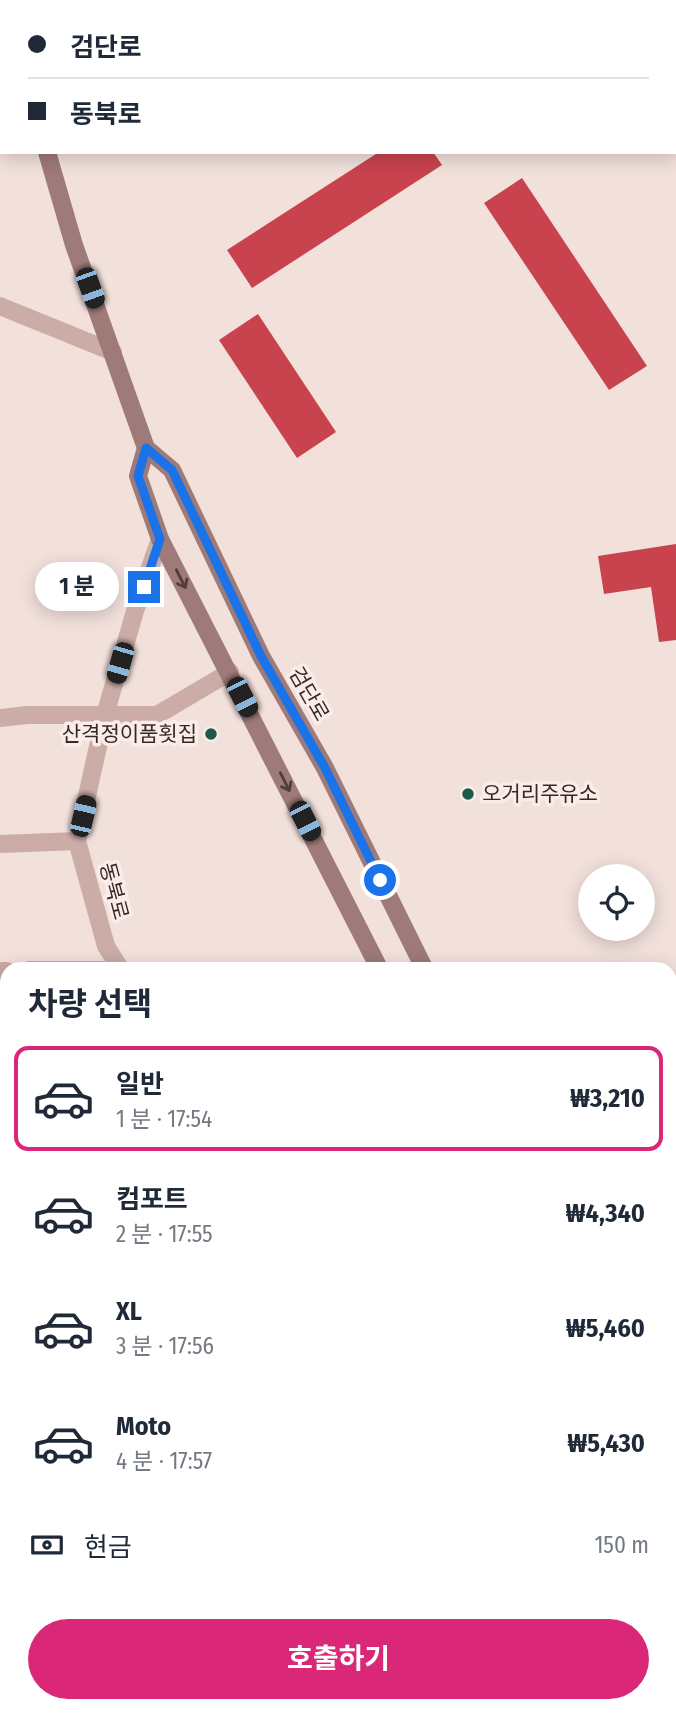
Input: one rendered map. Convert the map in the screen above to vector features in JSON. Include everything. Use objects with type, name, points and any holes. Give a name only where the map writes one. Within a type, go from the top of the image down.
[{"type":"main road","points":[[48,154],[74,245],[146,448],[138,476],[160,539],[376,962]]},
{"type":"main road","name":"검단로","points":[[146,448],[172,470],[261,656],[325,768],[421,962]]},
{"type":"street","points":[[0,306],[113,352]]},
{"type":"street","name":"동북로","points":[[116,962],[106,946],[77,841],[105,715],[135,611],[160,539]]},
{"type":"street","points":[[0,718],[27,715],[157,715],[230,673]]},
{"type":"street","points":[[0,844],[77,841]]},
{"type":"building","points":[[376,154],[434,154],[442,165],[252,288],[227,250]]},
{"type":"building","points":[[522,178],[647,366],[609,390],[484,203]]},
{"type":"building","points":[[258,314],[336,432],[297,458],[219,340]]},
{"type":"building","points":[[676,544],[676,640],[659,642],[651,587],[604,594],[598,556]]},
{"type":"place","name":"산격정이품횟집","points":[[211,734]]},
{"type":"place","name":"오거리주유소","points":[[468,794]]},
{"type":"route","points":[[144,587],[160,539],[138,476],[146,448],[172,470],[261,656],[325,768],[380,880]]}]
